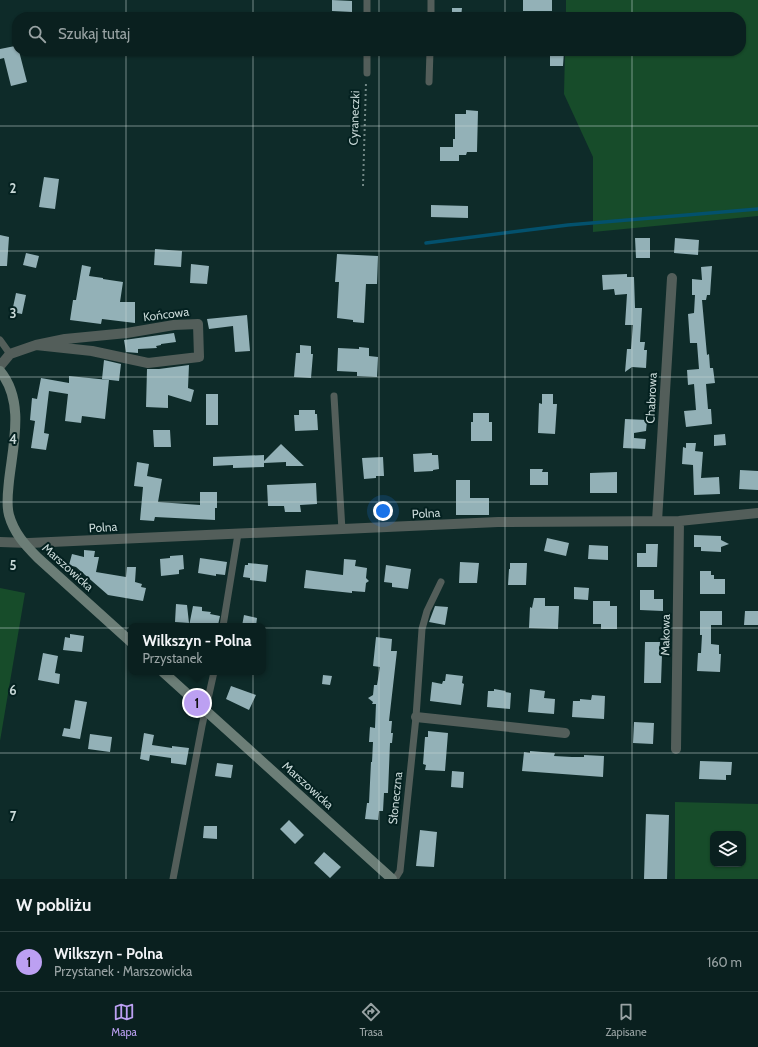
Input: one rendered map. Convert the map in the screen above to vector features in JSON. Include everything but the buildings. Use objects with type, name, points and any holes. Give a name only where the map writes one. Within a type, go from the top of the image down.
[{"type":"street","name":"Chabrowa","points":[[657,520],[672,278]]},
{"type":"street","name":"Końcowa","points":[[10,354],[36,345],[66,339],[127,333],[174,325],[198,324],[198,357],[148,363],[92,351],[36,345]]},
{"type":"street","points":[[0,366],[10,354]]},
{"type":"street","name":"Marszowicka","points":[[0,370],[11,389],[15,406],[14,434],[8,490],[9,514],[14,528],[24,543],[47,567],[128,639]]},
{"type":"street","name":"Polna","points":[[0,542],[24,543],[498,522],[680,521],[758,513]]},
{"type":"street","name":"Makowa","points":[[676,749],[680,521]]},
{"type":"street","name":"Marszowicka","points":[[166,675],[394,879]]},
{"type":"street","points":[[416,717],[565,733]]},
{"type":"lane","points":[[367,0],[367,12]]},
{"type":"lane","points":[[431,0],[431,12]]},
{"type":"lane","points":[[367,56],[367,72]]},
{"type":"lane","points":[[429,82],[430,56]]},
{"type":"lane","points":[[0,340],[10,354]]},
{"type":"lane","points":[[334,396],[342,530]]},
{"type":"lane","points":[[223,623],[238,534]]},
{"type":"lane","name":"Słoneczna","points":[[394,879],[400,871],[416,717],[422,629],[427,611],[441,582]]},
{"type":"lane","points":[[173,879],[202,726],[213,675]]},
{"type":"path","name":"Cyraneczki","points":[[363,186],[367,72]]},
{"type":"green space","points":[[566,0],[758,0],[758,216],[593,232],[593,157],[564,94],[565,56],[746,56],[746,12],[566,12]]},
{"type":"green space","points":[[0,588],[25,593],[0,741]]},
{"type":"green space","points":[[675,802],[758,804],[758,879],[675,879]]},
{"type":"waterway","points":[[426,243],[568,225],[758,209]]},
{"type":"place","name":"Wilkszyn - Polna","points":[[197,703]]}]
